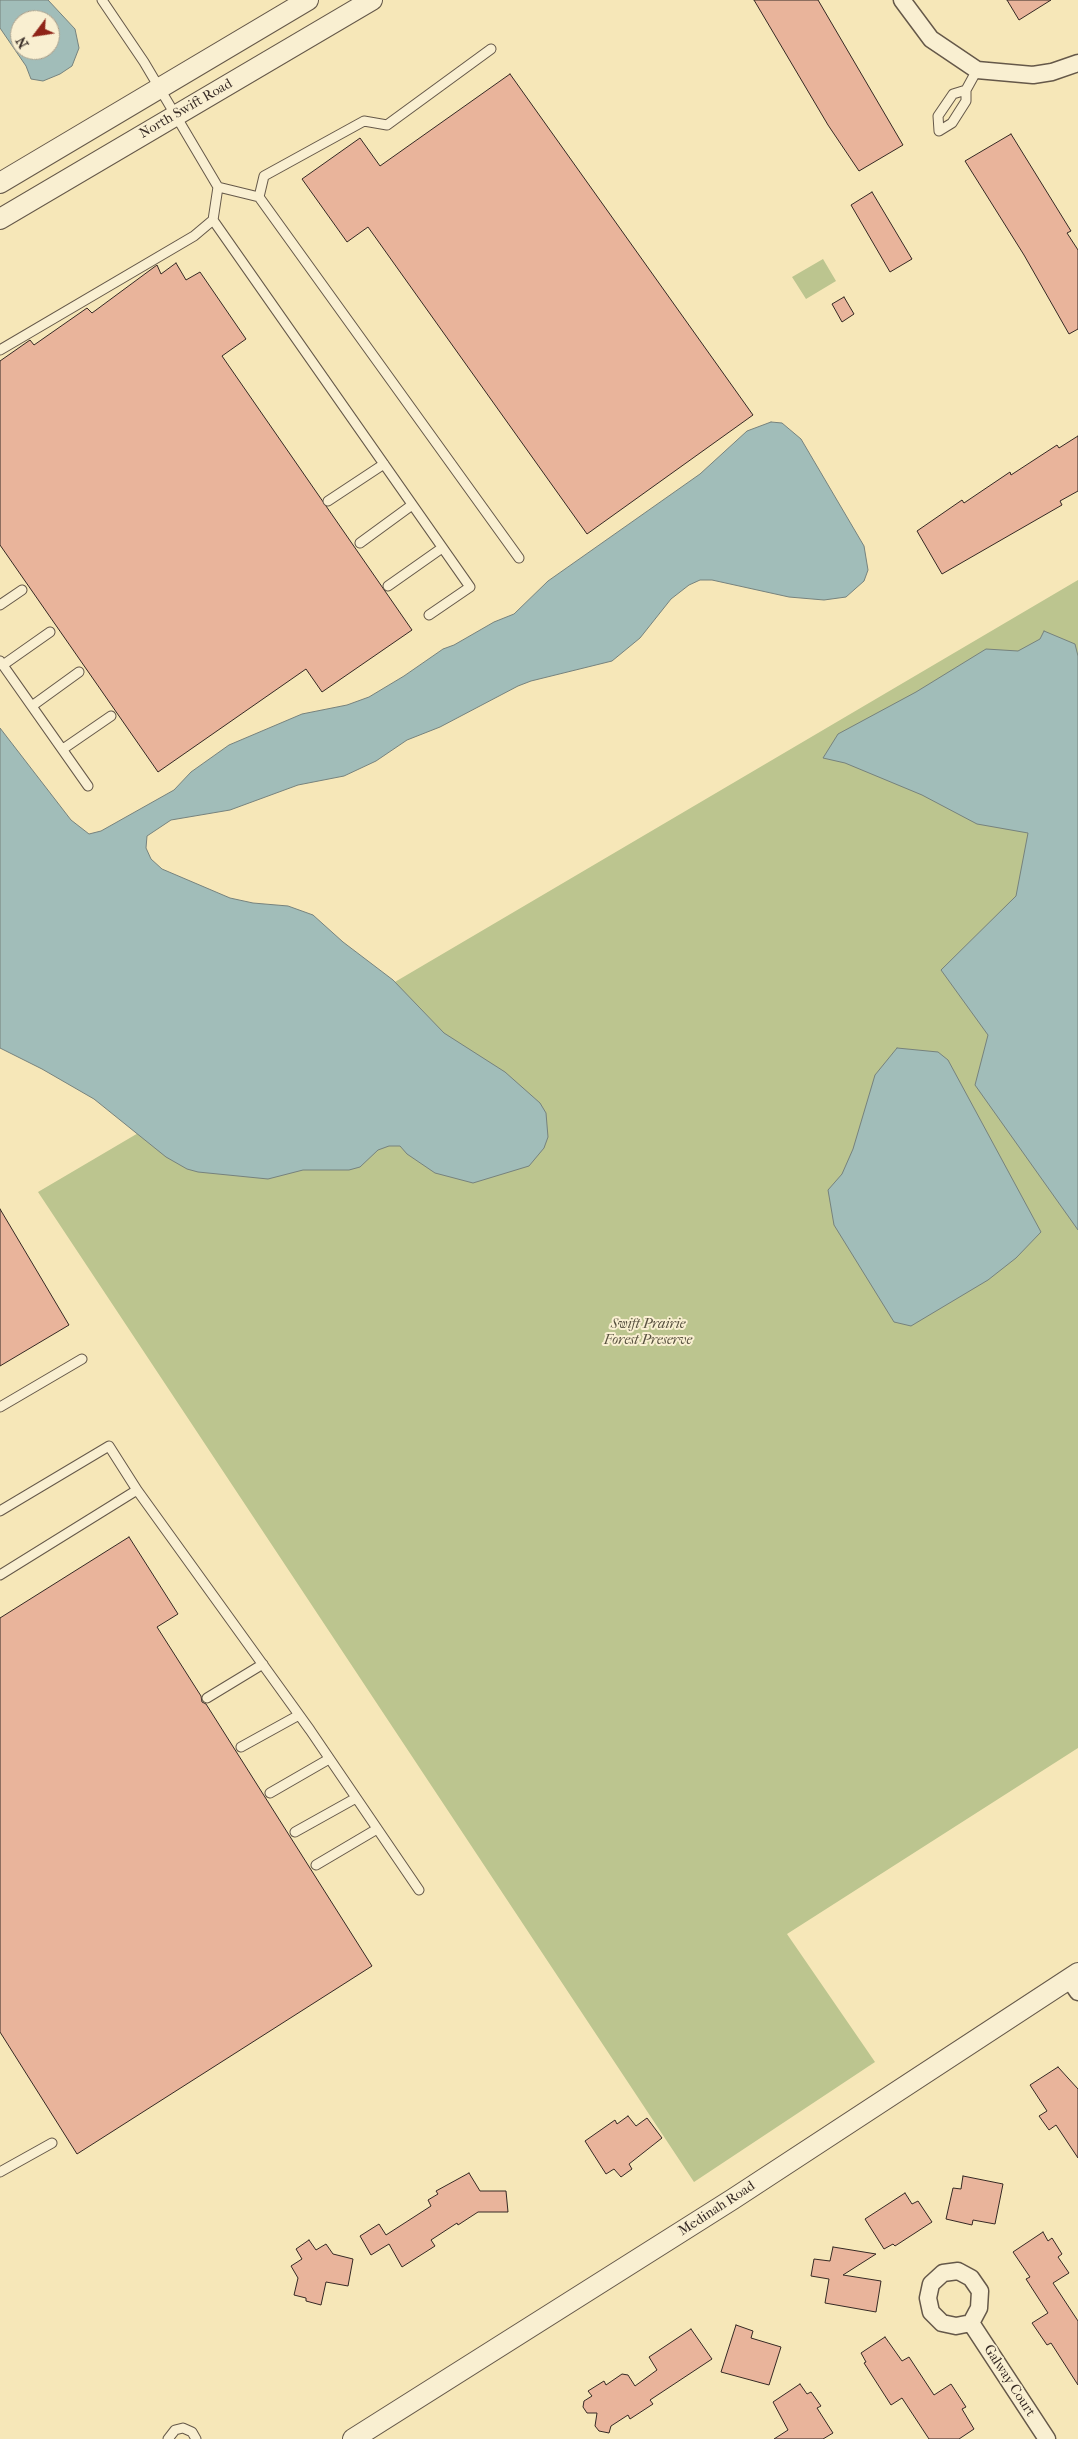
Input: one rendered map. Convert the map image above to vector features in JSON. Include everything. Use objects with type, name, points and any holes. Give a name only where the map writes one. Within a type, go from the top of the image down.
[{"type":"street","points":[[0,183],[308,0]]},
{"type":"street","name":"North Swift Road","points":[[0,219],[372,0]]},
{"type":"street","points":[[902,0],[931,39],[977,70],[1033,75],[1052,72],[1078,63]]},
{"type":"street","name":"Medinah Road","points":[[353,2439],[1075,1982]]},
{"type":"street","name":"Galway Court","points":[[971,2323],[1047,2439]]},
{"type":"lane","points":[[0,350],[194,236],[213,220],[218,187],[176,115],[102,0]]},
{"type":"lane","points":[[259,196],[264,176],[364,121],[387,125],[491,49]]},
{"type":"lane","points":[[966,90],[977,70]]},
{"type":"lane","points":[[218,187],[259,196],[519,558]]},
{"type":"lane","points":[[213,220],[470,587],[429,614]]},
{"type":"lane","points":[[328,501],[384,464]]},
{"type":"lane","points":[[360,543],[412,505]]},
{"type":"lane","points":[[388,586],[442,548]]},
{"type":"lane","points":[[0,605],[22,590]]},
{"type":"lane","points":[[50,632],[2,663],[88,786]]},
{"type":"lane","points":[[32,706],[80,672]]},
{"type":"lane","points":[[63,749],[111,716]]},
{"type":"lane","points":[[0,1407],[82,1359]]},
{"type":"lane","points":[[0,1511],[109,1446],[137,1490],[299,1715],[419,1890]]},
{"type":"lane","points":[[0,1575],[137,1490]]},
{"type":"lane","points":[[207,1698],[263,1664]]},
{"type":"lane","points":[[241,1748],[299,1715]]},
{"type":"lane","points":[[270,1792],[329,1758]]},
{"type":"lane","points":[[295,1832],[356,1798]]},
{"type":"lane","points":[[316,1866],[377,1829]]},
{"type":"lane","points":[[0,2172],[52,2143]]},
{"type":"lane","points":[[168,2439],[175,2430],[183,2428],[192,2432],[196,2439]]},
{"type":"green space","points":[[823,259],[836,281],[806,299],[792,277]]},
{"type":"green space","name":"Swift Prairie Forest Preserve","points":[[1078,580],[1078,1748],[787,1934],[875,2062],[694,2182],[38,1192]]},
{"type":"water","points":[[0,0],[48,0],[57,10],[10,10],[10,43],[0,28]]},
{"type":"water","points":[[60,13],[75,29],[79,48],[72,66],[60,74],[43,81],[31,79],[22,60],[60,60]]},
{"type":"water","points":[[771,422],[782,423],[801,439],[864,546],[868,570],[864,581],[846,597],[824,600],[789,597],[712,580],[700,580],[689,585],[671,599],[640,638],[612,661],[518,686],[440,727],[407,740],[376,761],[344,776],[298,785],[230,810],[171,820],[147,836],[146,848],[151,859],[162,869],[230,898],[253,903],[288,906],[313,915],[343,942],[393,980],[444,1033],[505,1072],[540,1103],[546,1113],[548,1137],[544,1148],[529,1166],[473,1183],[435,1173],[407,1154],[400,1146],[389,1146],[378,1150],[360,1167],[349,1170],[303,1170],[268,1179],[198,1172],[187,1169],[166,1157],[94,1099],[42,1069],[0,1048],[0,728],[71,820],[89,834],[101,831],[174,790],[191,772],[229,745],[302,714],[347,705],[369,697],[443,649],[454,645],[494,622],[514,614],[548,581],[700,474],[747,431]]},
{"type":"water","points":[[1044,631],[1075,644],[1078,656],[1078,1230],[975,1085],[988,1035],[941,970],[1016,896],[1028,833],[977,824],[922,795],[845,763],[823,758],[838,734],[916,692],[986,649],[1018,651],[1040,639]]},
{"type":"water","points":[[897,1048],[938,1052],[948,1060],[1041,1232],[1016,1258],[988,1280],[911,1326],[894,1322],[834,1225],[828,1190],[842,1174],[853,1149],[875,1075]]},
{"type":"building","points":[[754,0],[818,0],[903,145],[859,171],[828,125]]},
{"type":"building","points":[[1007,0],[1051,0],[1019,20]]},
{"type":"building","points":[[510,74],[753,415],[587,534],[368,227],[347,242],[302,179],[360,138],[380,166]]},
{"type":"building","points":[[1011,134],[1071,231],[1067,233],[1078,250],[1078,329],[1069,334],[1024,255],[965,161]]},
{"type":"building","points":[[872,192],[912,259],[890,272],[851,205]]},
{"type":"building","points":[[176,263],[186,280],[200,272],[246,339],[222,356],[412,630],[322,692],[306,669],[158,772],[0,545],[0,361],[30,340],[34,345],[87,308],[92,313],[157,265],[161,274]]},
{"type":"building","points":[[844,297],[854,314],[842,322],[832,304]]},
{"type":"building","points":[[1078,436],[1078,491],[1060,501],[1062,505],[942,574],[917,531],[962,500],[964,503],[1010,472],[1011,475],[1057,445],[1059,448]]},
{"type":"building","points":[[0,1209],[69,1325],[0,1366]]},
{"type":"building","points":[[129,1537],[178,1614],[157,1627],[201,1696],[202,1702],[206,1704],[372,1966],[77,2154],[0,2032],[0,1618]]},
{"type":"building","points":[[1058,2067],[1078,2089],[1078,2158],[1056,2125],[1049,2130],[1039,2116],[1047,2111],[1030,2085]]},
{"type":"building","points":[[628,2116],[636,2126],[647,2118],[662,2138],[629,2164],[632,2169],[621,2177],[614,2169],[606,2174],[585,2141],[615,2120],[617,2124]]},
{"type":"building","points":[[469,2173],[480,2191],[506,2191],[508,2212],[478,2212],[431,2240],[435,2246],[402,2267],[389,2244],[371,2255],[360,2236],[379,2224],[386,2235],[431,2206],[428,2200],[438,2194],[436,2191]]},
{"type":"building","points":[[963,2176],[1003,2184],[995,2224],[973,2220],[972,2225],[946,2219],[953,2188],[961,2189]]},
{"type":"building","points":[[905,2193],[912,2204],[918,2201],[932,2222],[895,2246],[893,2244],[884,2249],[865,2219]]},
{"type":"building","points":[[1043,2232],[1048,2241],[1052,2238],[1062,2254],[1058,2257],[1069,2273],[1053,2283],[1078,2321],[1078,2385],[1051,2343],[1047,2345],[1032,2323],[1048,2313],[1026,2279],[1030,2277],[1013,2252]]},
{"type":"building","points":[[309,2240],[316,2250],[326,2244],[333,2254],[353,2259],[348,2286],[326,2282],[321,2305],[294,2295],[298,2278],[291,2266],[302,2259],[296,2249]]},
{"type":"building","points":[[833,2247],[876,2254],[843,2275],[881,2281],[876,2312],[825,2303],[829,2279],[811,2276],[814,2259],[830,2261]]},
{"type":"building","points":[[736,2325],[753,2331],[751,2338],[781,2347],[769,2385],[721,2372]]},
{"type":"building","points":[[691,2329],[712,2359],[650,2400],[653,2404],[630,2419],[628,2415],[611,2426],[609,2433],[599,2431],[595,2426],[597,2413],[587,2413],[583,2407],[584,2401],[592,2396],[588,2391],[604,2381],[606,2385],[622,2374],[628,2375],[635,2386],[657,2370],[649,2357]]},
{"type":"building","points":[[885,2337],[902,2361],[909,2357],[934,2395],[951,2384],[966,2407],[962,2409],[974,2429],[959,2439],[929,2439],[902,2398],[891,2405],[864,2363],[866,2362],[861,2353]]},
{"type":"building","points":[[800,2384],[807,2394],[811,2392],[821,2406],[817,2408],[833,2433],[823,2439],[774,2439],[788,2430],[773,2402]]}]
